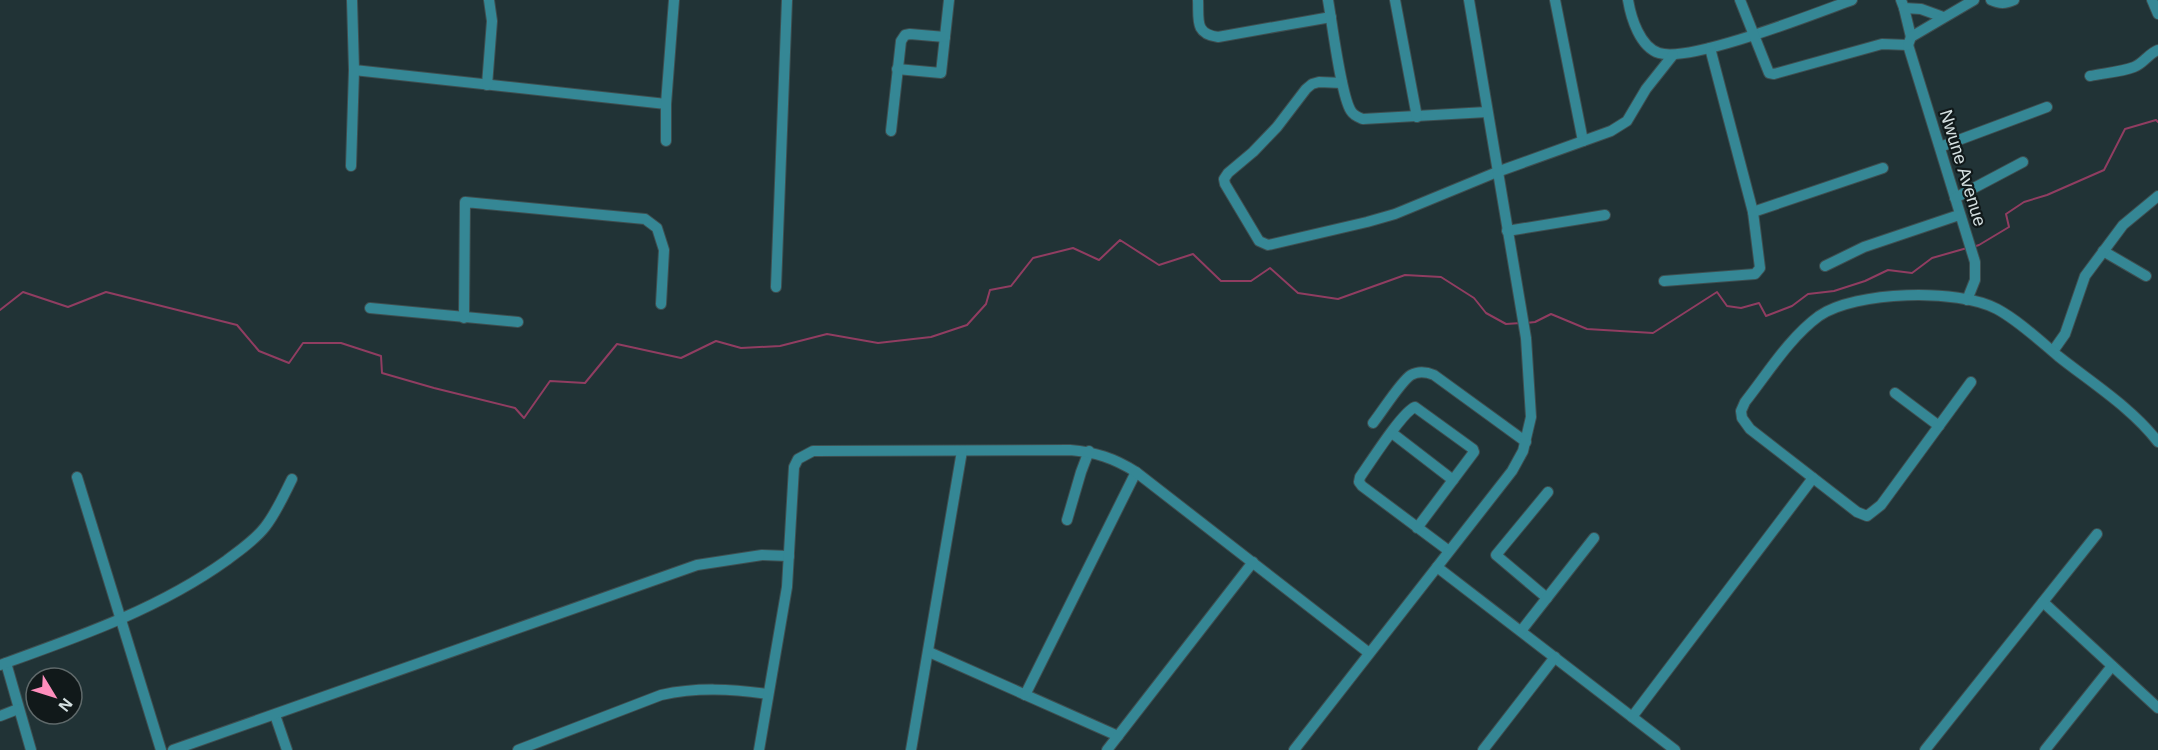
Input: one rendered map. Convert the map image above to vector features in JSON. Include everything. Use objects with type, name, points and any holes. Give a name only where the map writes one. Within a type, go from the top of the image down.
[{"type":"street","points":[[351,166],[354,70],[352,0]]},
{"type":"street","points":[[487,85],[492,21],[489,0]]},
{"type":"street","points":[[666,141],[666,104],[674,0]]},
{"type":"street","points":[[776,287],[787,0]]},
{"type":"street","points":[[897,69],[940,73],[949,0]]},
{"type":"street","points":[[1198,0],[1199,27],[1203,33],[1218,37],[1331,17]]},
{"type":"street","points":[[1328,0],[1342,83],[1350,110],[1356,116],[1363,119],[1487,112]]},
{"type":"street","points":[[1395,0],[1417,117]]},
{"type":"street","points":[[1294,750],[1512,471],[1526,442],[1532,408],[1526,338],[1468,0]]},
{"type":"street","points":[[1555,0],[1583,141]]},
{"type":"street","points":[[1628,0],[1645,43],[1659,53],[1673,56],[1710,48],[1852,0]]},
{"type":"street","points":[[1740,0],[1766,70],[1774,74],[1882,44],[1909,41],[1943,17],[1974,0]]},
{"type":"street","points":[[1991,0],[1998,3],[2014,0]]},
{"type":"street","points":[[2152,0],[2158,14]]},
{"type":"street","points":[[1902,4],[1943,17]]},
{"type":"street","name":"Nwune Avenue","points":[[1902,4],[1909,41],[1975,262],[1975,280],[1967,300]]},
{"type":"street","points":[[891,131],[901,41],[905,35],[910,34],[945,37]]},
{"type":"street","points":[[1664,281],[1755,274],[1760,268],[1754,212],[1710,48]]},
{"type":"street","points":[[2090,76],[2134,67],[2152,52],[2158,50]]},
{"type":"street","points":[[1342,83],[1312,84],[1254,152],[1224,179],[1259,241],[1263,244],[1268,246],[1395,214],[1497,172],[1611,131],[1627,121],[1642,94],[1673,56]]},
{"type":"street","points":[[354,70],[666,104]]},
{"type":"street","points":[[1940,147],[2047,107]]},
{"type":"street","points":[[1955,198],[2023,162]]},
{"type":"street","points":[[1754,212],[1882,168]]},
{"type":"street","points":[[2053,351],[2065,334],[2085,276],[2124,225],[2158,196]]},
{"type":"street","points":[[464,318],[465,202],[645,219],[657,228],[664,250],[661,304]]},
{"type":"street","points":[[1825,266],[1864,248],[1959,214]]},
{"type":"street","points":[[1507,231],[1605,215]]},
{"type":"street","points":[[2103,251],[2146,276]]},
{"type":"street","points":[[1971,382],[1881,505],[1867,516],[1857,512],[1762,439],[1744,423],[1741,411],[1745,402],[1789,345],[1821,315],[1860,301],[1892,295],[1967,300],[1995,308],[2053,351],[2136,417],[2158,442]]},
{"type":"street","points":[[370,308],[518,322]]},
{"type":"street","points":[[1373,423],[1407,378],[1417,373],[1428,372],[1526,442]]},
{"type":"street","points":[[1895,393],[1939,426]]},
{"type":"street","points":[[1418,528],[1473,455],[1473,448],[1415,407],[1409,410],[1360,477],[1359,482],[1418,528],[1449,551]]},
{"type":"street","points":[[1392,433],[1453,480]]},
{"type":"street","points":[[759,750],[782,624],[794,467],[798,459],[813,451],[1070,450],[1111,458],[1136,472],[1369,653]]},
{"type":"street","points":[[911,750],[962,451]]},
{"type":"street","points":[[1067,520],[1089,452]]},
{"type":"street","points":[[1025,695],[1136,472]]},
{"type":"street","points":[[77,477],[161,750]]},
{"type":"street","points":[[1632,717],[1813,478]]},
{"type":"street","points":[[31,750],[3,664],[121,620],[185,586],[247,545],[265,529],[292,479]]},
{"type":"street","points":[[1548,492],[1496,555],[1548,598]]},
{"type":"street","points":[[1925,750],[2097,534]]},
{"type":"street","points":[[1521,631],[1594,538]]},
{"type":"street","points":[[173,750],[697,565],[762,555],[789,556]]},
{"type":"street","points":[[1107,750],[1253,562]]},
{"type":"street","points":[[1437,567],[1675,750]]},
{"type":"street","points":[[2043,602],[2158,708]]},
{"type":"street","points":[[929,652],[1118,736]]},
{"type":"street","points":[[1483,750],[1555,657]]},
{"type":"street","points":[[2045,750],[2112,666]]},
{"type":"street","points":[[518,750],[661,695],[677,691],[720,689],[768,694]]},
{"type":"street","points":[[0,716],[18,708]]},
{"type":"street","points":[[275,715],[287,750]]},
{"type":"waterway","points":[[1973,247],[2009,227],[2006,214],[2024,202],[2047,195],[2104,170],[2125,129],[2156,120],[2158,122]]},
{"type":"waterway","points":[[0,310],[23,292],[68,307],[106,292],[237,325],[259,351],[289,363],[303,343],[341,343],[381,356],[382,373],[515,408],[524,418],[550,381],[585,383],[617,344],[681,358],[716,341],[741,348],[780,346],[827,334],[878,343],[931,337],[967,325],[986,304],[990,290],[1011,286],[1033,258],[1073,248],[1099,260],[1120,240],[1159,265],[1193,254],[1221,281],[1251,281],[1270,268],[1298,293],[1338,299],[1405,275],[1441,277],[1474,298],[1486,313],[1506,324],[1521,323]]},
{"type":"waterway","points":[[1526,323],[1535,322],[1551,314],[1587,329],[1653,333],[1717,292],[1727,306],[1741,308],[1759,303],[1766,316],[1792,306],[1808,294],[1834,291],[1865,281],[1888,270],[1912,273],[1932,258],[1967,248]]}]
